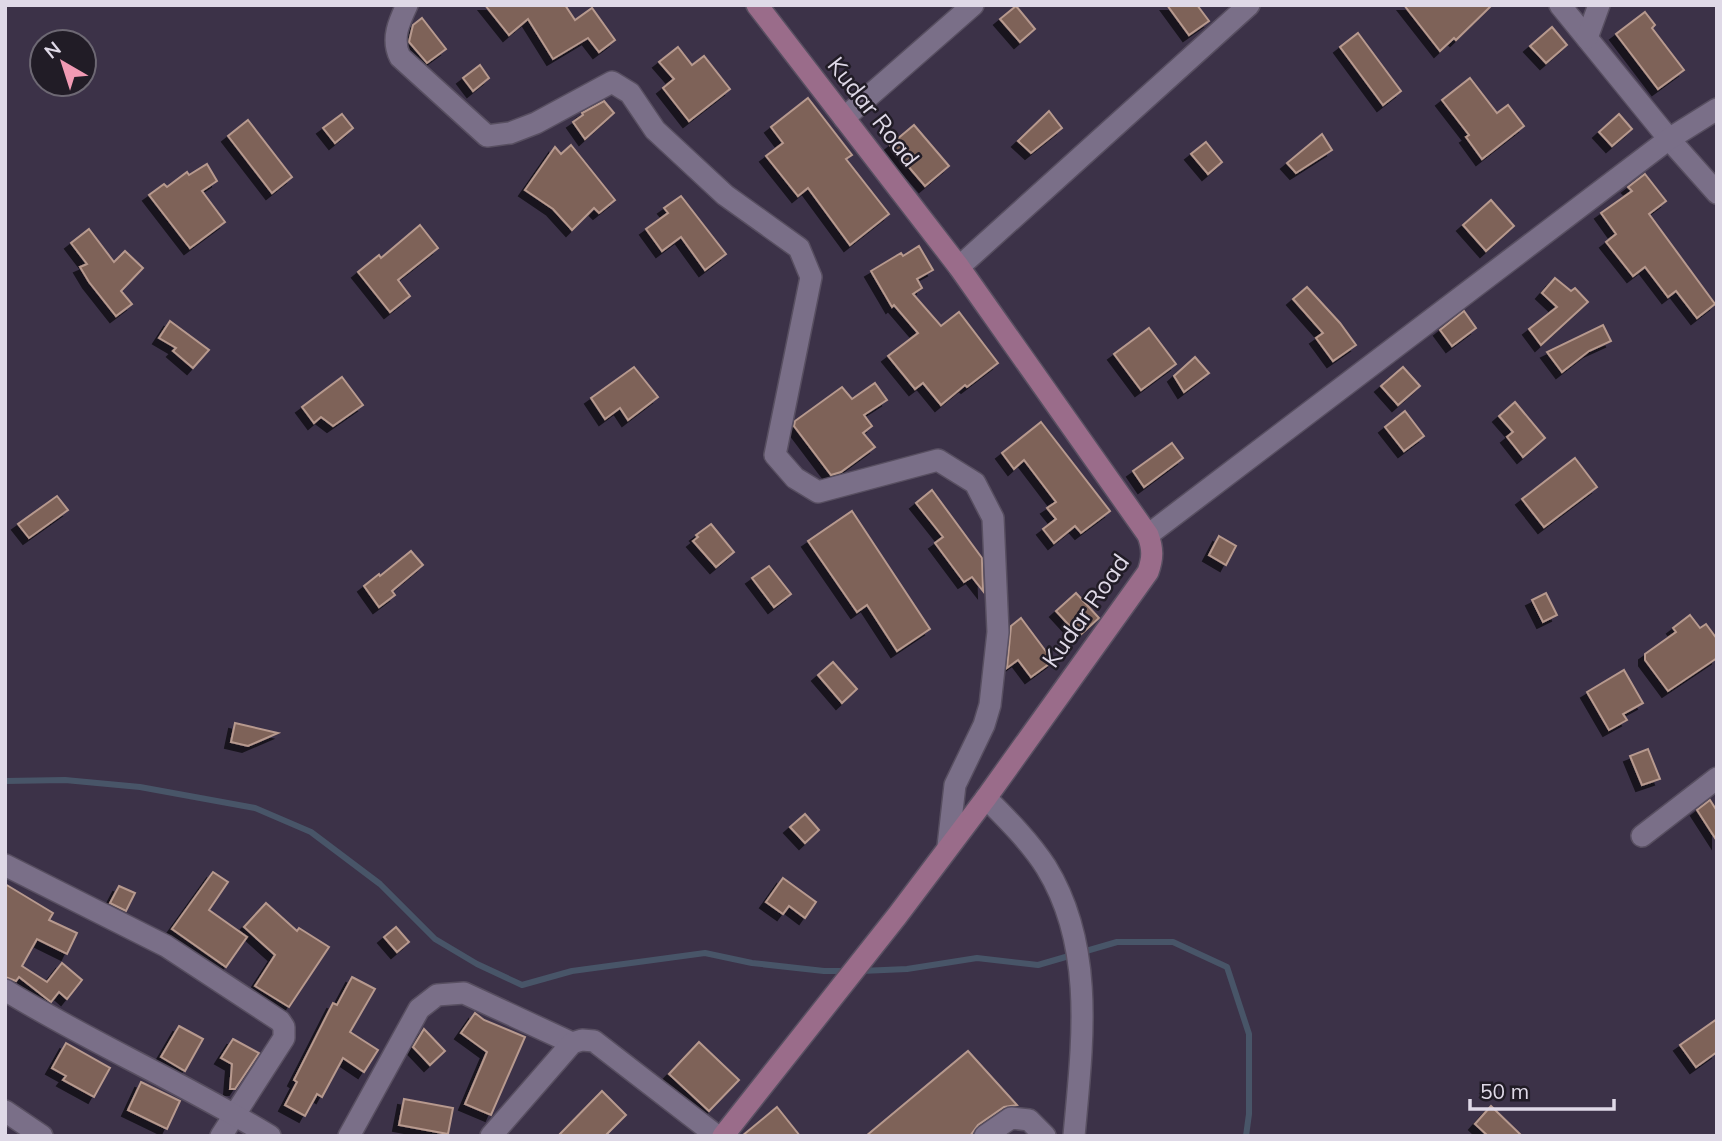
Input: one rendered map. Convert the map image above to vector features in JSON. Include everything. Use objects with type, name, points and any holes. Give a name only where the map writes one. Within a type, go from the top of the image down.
[{"type":"street","points":[[407,5],[396,35],[396,49],[400,57],[487,136],[510,134],[536,123],[611,82],[630,93],[655,130],[724,195],[799,248],[811,277],[775,455],[795,478],[818,492],[938,460],[975,482],[993,517],[998,632],[990,705],[984,725],[955,785],[948,846]]},
{"type":"street","name":"Kudar Road","points":[[723,1136],[897,916],[986,798],[1148,572],[1152,559],[1148,535],[960,267],[757,5]]},
{"type":"street","points":[[844,118],[973,5]]},
{"type":"street","points":[[960,267],[1248,5]]},
{"type":"street","points":[[1560,5],[1669,139],[1717,193]]},
{"type":"street","points":[[1587,38],[1599,5]]},
{"type":"street","points":[[1148,535],[1669,139],[1717,109]]},
{"type":"street","points":[[1642,836],[1717,778]]},
{"type":"street","points":[[986,798],[1045,866],[1064,902],[1081,963],[1082,1048],[1074,1136]]},
{"type":"street","points":[[5,864],[166,946],[279,1021],[284,1027],[284,1038],[221,1136]]},
{"type":"street","points":[[5,990],[49,1017],[236,1115],[270,1136]]},
{"type":"street","points":[[349,1136],[419,1009],[437,995],[464,993],[572,1043]]},
{"type":"street","points":[[491,1136],[572,1043],[582,1040],[594,1041],[717,1136]]},
{"type":"street","points":[[5,1111],[43,1136]]},
{"type":"street","points":[[985,1136],[1011,1118],[1029,1120],[1045,1136]]},
{"type":"building","points":[[485,5],[565,5],[575,20],[592,8],[615,40],[599,52],[588,38],[553,59],[528,19],[509,35]]},
{"type":"building","points":[[1167,5],[1197,5],[1209,21],[1189,35]]},
{"type":"building","points":[[1404,5],[1492,5],[1456,40],[1454,38],[1440,51]]},
{"type":"building","points":[[1016,6],[1035,29],[1020,42],[1000,19]]},
{"type":"building","points":[[1645,12],[1655,25],[1652,28],[1684,70],[1658,89],[1616,34]]},
{"type":"building","points":[[422,18],[446,49],[427,63],[409,42],[413,25]]},
{"type":"building","points":[[1552,27],[1567,45],[1546,63],[1530,46]]},
{"type":"building","points":[[1358,33],[1401,91],[1383,105],[1340,47]]},
{"type":"building","points":[[678,47],[692,65],[704,56],[730,89],[689,121],[663,88],[674,79],[659,62]]},
{"type":"building","points":[[480,65],[489,78],[473,91],[463,78]]},
{"type":"building","points":[[1470,78],[1497,113],[1508,105],[1524,126],[1482,159],[1466,137],[1469,135],[1442,100]]},
{"type":"building","points":[[808,98],[852,155],[846,159],[889,214],[850,245],[808,188],[798,196],[766,156],[783,143],[771,127]]},
{"type":"building","points":[[604,101],[614,113],[585,139],[573,122],[583,115],[582,113]]},
{"type":"building","points":[[1049,111],[1062,128],[1031,153],[1018,141]]},
{"type":"building","points":[[342,114],[353,128],[335,143],[323,128]]},
{"type":"building","points":[[1619,114],[1632,129],[1612,146],[1599,132]]},
{"type":"building","points":[[248,120],[292,177],[272,193],[228,136]]},
{"type":"building","points":[[914,125],[949,166],[925,186],[890,145]]},
{"type":"building","points":[[1322,134],[1332,150],[1296,173],[1287,163]]},
{"type":"building","points":[[1206,142],[1222,162],[1208,174],[1191,154]]},
{"type":"building","points":[[571,145],[615,200],[599,213],[594,208],[572,230],[553,209],[525,190],[555,147],[561,154]]},
{"type":"building","points":[[207,164],[217,181],[202,191],[225,222],[190,248],[149,195],[164,184],[167,187],[187,172],[189,175]]},
{"type":"building","points":[[1645,174],[1666,201],[1649,214],[1715,304],[1697,318],[1676,291],[1668,297],[1645,267],[1633,276],[1606,242],[1616,234],[1601,213],[1632,191],[1628,187]]},
{"type":"building","points":[[681,196],[726,254],[705,270],[681,237],[662,251],[646,229],[668,213],[664,208]]},
{"type":"building","points":[[1491,200],[1514,226],[1486,251],[1463,225]]},
{"type":"building","points":[[420,225],[438,248],[398,280],[410,296],[390,312],[358,272],[379,255],[381,258]]},
{"type":"building","points":[[89,229],[114,262],[125,251],[143,268],[121,291],[132,304],[116,316],[89,282],[80,267],[87,264],[71,243]]},
{"type":"building","points":[[919,246],[933,270],[917,279],[922,288],[913,294],[941,326],[959,312],[998,363],[941,405],[923,383],[915,389],[888,356],[918,333],[894,305],[892,307],[871,271],[901,253],[903,256]]},
{"type":"building","points":[[1555,278],[1571,291],[1575,288],[1588,302],[1541,345],[1529,329],[1557,307],[1542,293]]},
{"type":"building","points":[[1307,287],[1356,345],[1333,361],[1316,338],[1323,333],[1293,299]]},
{"type":"building","points":[[1464,311],[1476,328],[1452,346],[1440,330]]},
{"type":"building","points":[[170,321],[209,350],[193,368],[173,351],[176,348],[159,338]]},
{"type":"building","points":[[1603,325],[1611,341],[1589,351],[1562,372],[1547,352]]},
{"type":"building","points":[[1149,328],[1176,364],[1141,390],[1114,354]]},
{"type":"building","points":[[1195,357],[1209,373],[1184,392],[1174,376]]},
{"type":"building","points":[[634,367],[658,397],[628,420],[620,408],[605,419],[591,398]]},
{"type":"building","points":[[1403,367],[1420,386],[1398,405],[1381,386]]},
{"type":"building","points":[[342,377],[363,405],[333,426],[321,417],[314,423],[302,407]]},
{"type":"building","points":[[875,383],[887,400],[864,415],[872,426],[863,433],[875,447],[841,472],[831,475],[794,426],[795,421],[842,387],[852,399]]},
{"type":"building","points":[[1515,402],[1545,438],[1523,457],[1507,437],[1513,432],[1499,416]]},
{"type":"building","points":[[1405,411],[1424,436],[1404,451],[1385,427]]},
{"type":"building","points":[[1041,422],[1110,511],[1081,533],[1075,526],[1054,543],[1043,529],[1056,519],[1047,508],[1056,502],[1024,460],[1014,469],[1002,453]]},
{"type":"building","points":[[1172,443],[1183,458],[1144,487],[1133,471]]},
{"type":"building","points":[[1575,458],[1597,487],[1544,527],[1522,499]]},
{"type":"building","points":[[932,490],[982,558],[983,591],[972,577],[964,582],[935,543],[943,537],[916,503]]},
{"type":"building","points":[[57,496],[68,510],[29,538],[18,524]]},
{"type":"building","points":[[852,511],[930,629],[897,651],[867,605],[857,612],[808,541]]},
{"type":"building","points":[[711,524],[734,552],[716,567],[693,541],[698,537],[696,535]]},
{"type":"building","points":[[1219,536],[1236,546],[1226,565],[1209,555]]},
{"type":"building","points":[[411,551],[423,565],[392,591],[395,595],[379,607],[364,586]]},
{"type":"building","points":[[769,566],[791,594],[774,607],[752,578]]},
{"type":"building","points":[[1076,593],[1099,618],[1079,636],[1056,611]]},
{"type":"building","points":[[1546,593],[1557,615],[1543,622],[1532,600]]},
{"type":"building","points":[[1690,615],[1700,628],[1706,624],[1717,639],[1717,658],[1668,691],[1645,660],[1645,654],[1676,632],[1673,628]]},
{"type":"building","points":[[1021,618],[1053,661],[1031,677],[1018,660],[1007,668],[1011,626]]},
{"type":"building","points":[[833,662],[857,689],[842,703],[818,675]]},
{"type":"building","points":[[1624,670],[1643,703],[1623,714],[1627,720],[1609,730],[1587,692]]},
{"type":"building","points":[[235,723],[278,733],[248,746],[231,742]]},
{"type":"building","points":[[1648,749],[1660,779],[1642,785],[1630,756]]},
{"type":"building","points":[[1710,800],[1717,811],[1717,841],[1697,810]]},
{"type":"building","points":[[805,814],[819,830],[805,843],[790,827]]},
{"type":"building","points":[[213,872],[228,882],[209,910],[247,937],[226,967],[172,929]]},
{"type":"building","points":[[783,878],[816,902],[805,918],[789,906],[783,914],[766,902]]},
{"type":"building","points":[[5,884],[53,913],[49,920],[77,933],[67,954],[37,939],[22,966],[47,982],[62,963],[82,980],[67,999],[59,992],[51,1002],[19,977],[16,981],[5,977]]},
{"type":"building","points":[[119,886],[135,893],[126,911],[110,903]]},
{"type":"building","points":[[266,903],[297,931],[299,928],[329,947],[289,1007],[255,986],[275,955],[244,927]]},
{"type":"building","points":[[396,927],[409,942],[397,952],[384,937]]},
{"type":"building","points":[[352,977],[375,989],[350,1032],[378,1050],[364,1072],[343,1058],[322,1097],[317,1094],[305,1116],[285,1105],[297,1082],[294,1080],[333,1003],[337,1005]]},
{"type":"building","points":[[475,1013],[484,1020],[525,1037],[491,1115],[465,1104],[487,1052],[461,1033]]},
{"type":"building","points":[[1717,1019],[1717,1052],[1696,1067],[1680,1045]]},
{"type":"building","points":[[179,1026],[203,1039],[185,1071],[161,1057]]},
{"type":"building","points":[[424,1029],[445,1051],[430,1065],[413,1047]]},
{"type":"building","points":[[233,1039],[259,1053],[235,1089],[230,1089],[232,1064],[221,1058]]},
{"type":"building","points":[[699,1042],[739,1080],[709,1111],[669,1074]]},
{"type":"building","points":[[66,1043],[110,1068],[94,1097],[63,1080],[66,1076],[52,1068]]},
{"type":"building","points":[[968,1051],[1017,1105],[1004,1107],[978,1125],[970,1136],[866,1136]]},
{"type":"building","points":[[141,1082],[180,1101],[167,1129],[128,1110]]},
{"type":"building","points":[[602,1091],[626,1115],[605,1136],[558,1136]]},
{"type":"building","points":[[404,1099],[453,1108],[448,1134],[399,1125]]},
{"type":"building","points":[[1491,1106],[1522,1136],[1488,1136],[1475,1124]]},
{"type":"building","points":[[777,1107],[800,1136],[742,1136]]},
{"type":"waterway","points":[[5,781],[65,780],[140,787],[255,808],[311,832],[380,884],[435,939],[477,964],[522,985],[572,971],[705,953],[752,963],[846,971]]},
{"type":"waterway","points":[[861,971],[907,969],[977,958],[1038,965],[1117,942],[1173,942],[1227,967],[1249,1034],[1249,1114],[1246,1136]]}]
